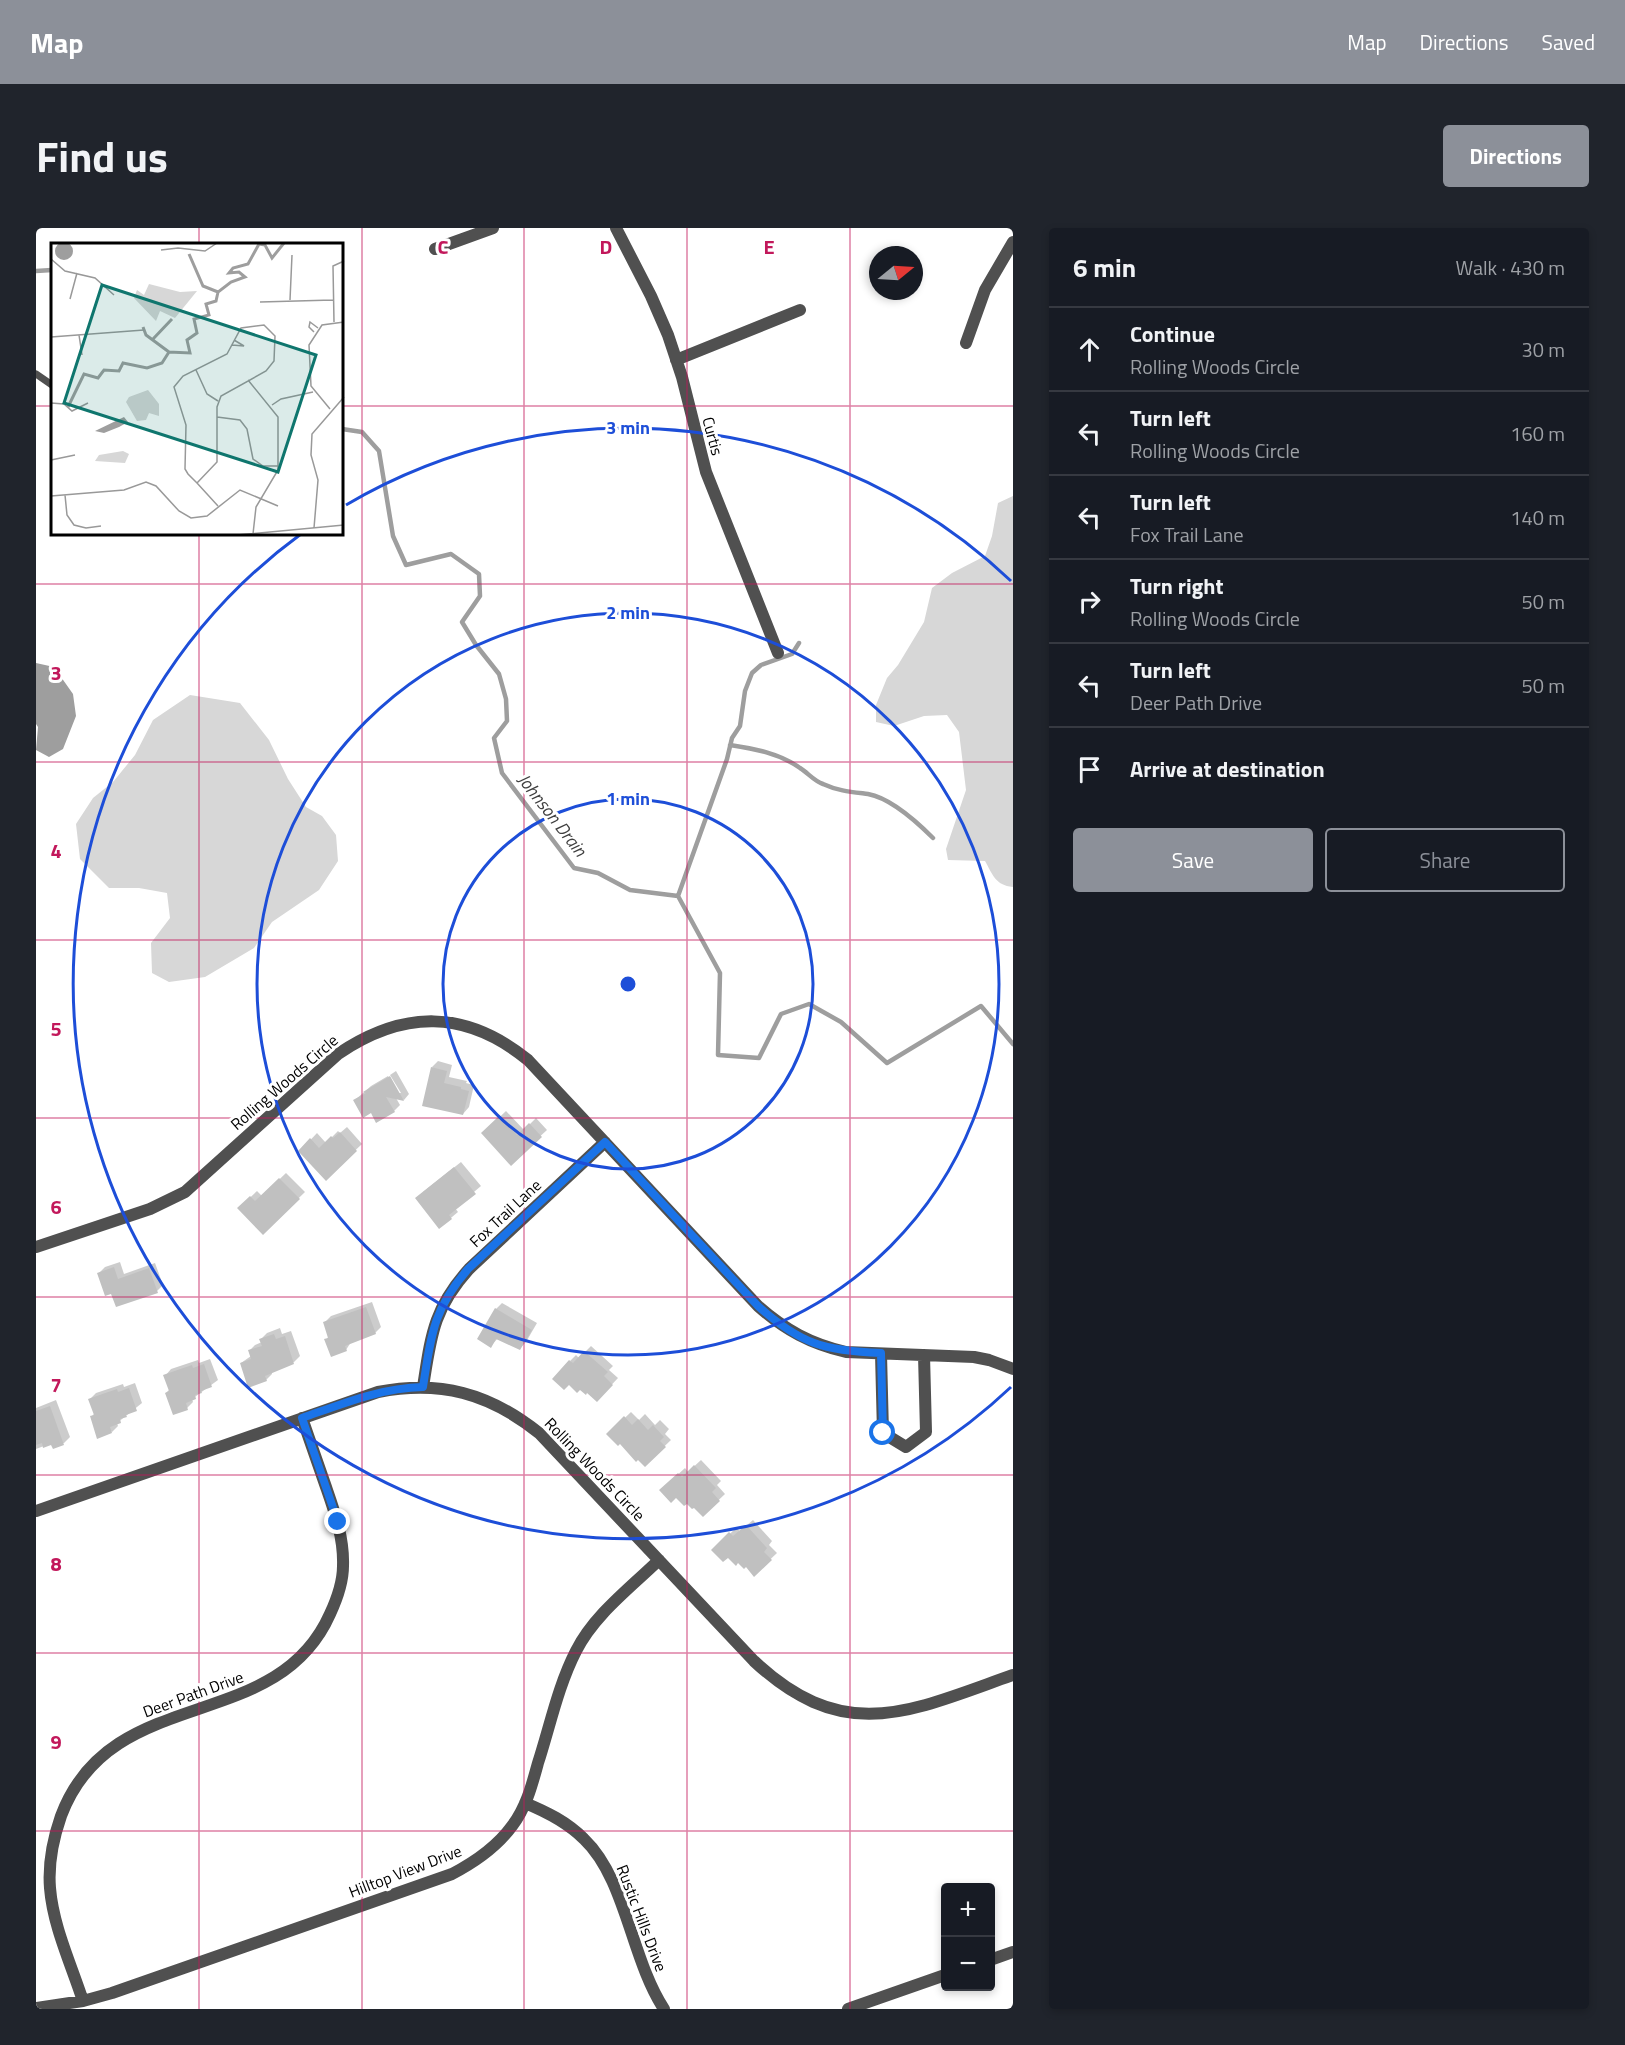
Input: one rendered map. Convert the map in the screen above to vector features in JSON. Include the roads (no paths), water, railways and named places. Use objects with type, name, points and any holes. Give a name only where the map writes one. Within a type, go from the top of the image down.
[{"type":"street","points":[[435,249],[493,228]]},
{"type":"street","name":"Curtis","points":[[616,228],[668,335],[706,472],[778,653]]},
{"type":"street","points":[[966,343],[985,290],[1013,242]]},
{"type":"street","points":[[676,360],[800,310]]},
{"type":"street","name":"Rolling Woods Circle","points":[[36,1247],[150,1209],[184,1192],[338,1054],[359,1040],[375,1033],[409,1023],[439,1022],[465,1026],[494,1036],[528,1060],[758,1306],[778,1324],[800,1338],[846,1352],[974,1357],[1013,1369]]},
{"type":"street","name":"Fox Trail Lane","points":[[423,1387],[433,1327],[440,1308],[452,1287],[468,1269],[605,1142]]},
{"type":"street","points":[[881,1353],[883,1433],[906,1447],[926,1432],[924,1355]]},
{"type":"street","name":"Rolling Woods Circle","points":[[36,1511],[378,1392],[400,1388],[445,1388],[472,1395],[499,1406],[525,1421],[552,1445],[770,1677],[809,1701],[830,1709],[866,1714],[910,1710],[1013,1675]]},
{"type":"street","name":"Deer Path Drive","points":[[83,2001],[55,1917],[50,1885],[50,1857],[55,1833],[75,1788],[102,1757],[133,1734],[158,1722],[250,1691],[282,1674],[302,1657],[315,1641],[336,1600],[343,1568],[341,1536],[302,1418]]},
{"type":"street","name":"Hilltop View Drive","points":[[36,2008],[83,2001],[112,1993],[452,1874],[475,1862],[512,1826],[525,1803],[566,1674],[576,1650],[598,1619],[659,1560]]},
{"type":"street","name":"Rustic Hills Drive","points":[[525,1803],[566,1824],[585,1839],[598,1854],[612,1880],[643,1968],[664,2009]]},
{"type":"street","points":[[995,1958],[1013,1952]]},
{"type":"street","points":[[848,2009],[941,1976]]},
{"type":"lane","points":[[36,374],[51,384]]},
{"type":"waterway","name":"Johnson Drain","points":[[36,271],[51,270]]},
{"type":"waterway","name":"Johnson Drain","points":[[344,429],[362,432],[379,451],[393,536],[406,565],[451,554],[479,574],[480,596],[462,622],[476,645],[499,674],[506,699],[507,721],[494,738],[502,773],[574,868],[598,873],[630,890],[678,896]]},
{"type":"waterway","points":[[678,896],[727,759],[732,738],[740,726],[745,691],[752,673],[761,665],[792,654],[799,643]]},
{"type":"waterway","points":[[730,745],[775,755],[829,786],[885,800],[911,818],[933,838]]},
{"type":"waterway","name":"Johnson Drain","points":[[678,896],[720,973],[718,1055],[759,1058],[781,1014],[809,1004],[841,1022],[887,1063],[981,1006],[1013,1044]]}]
